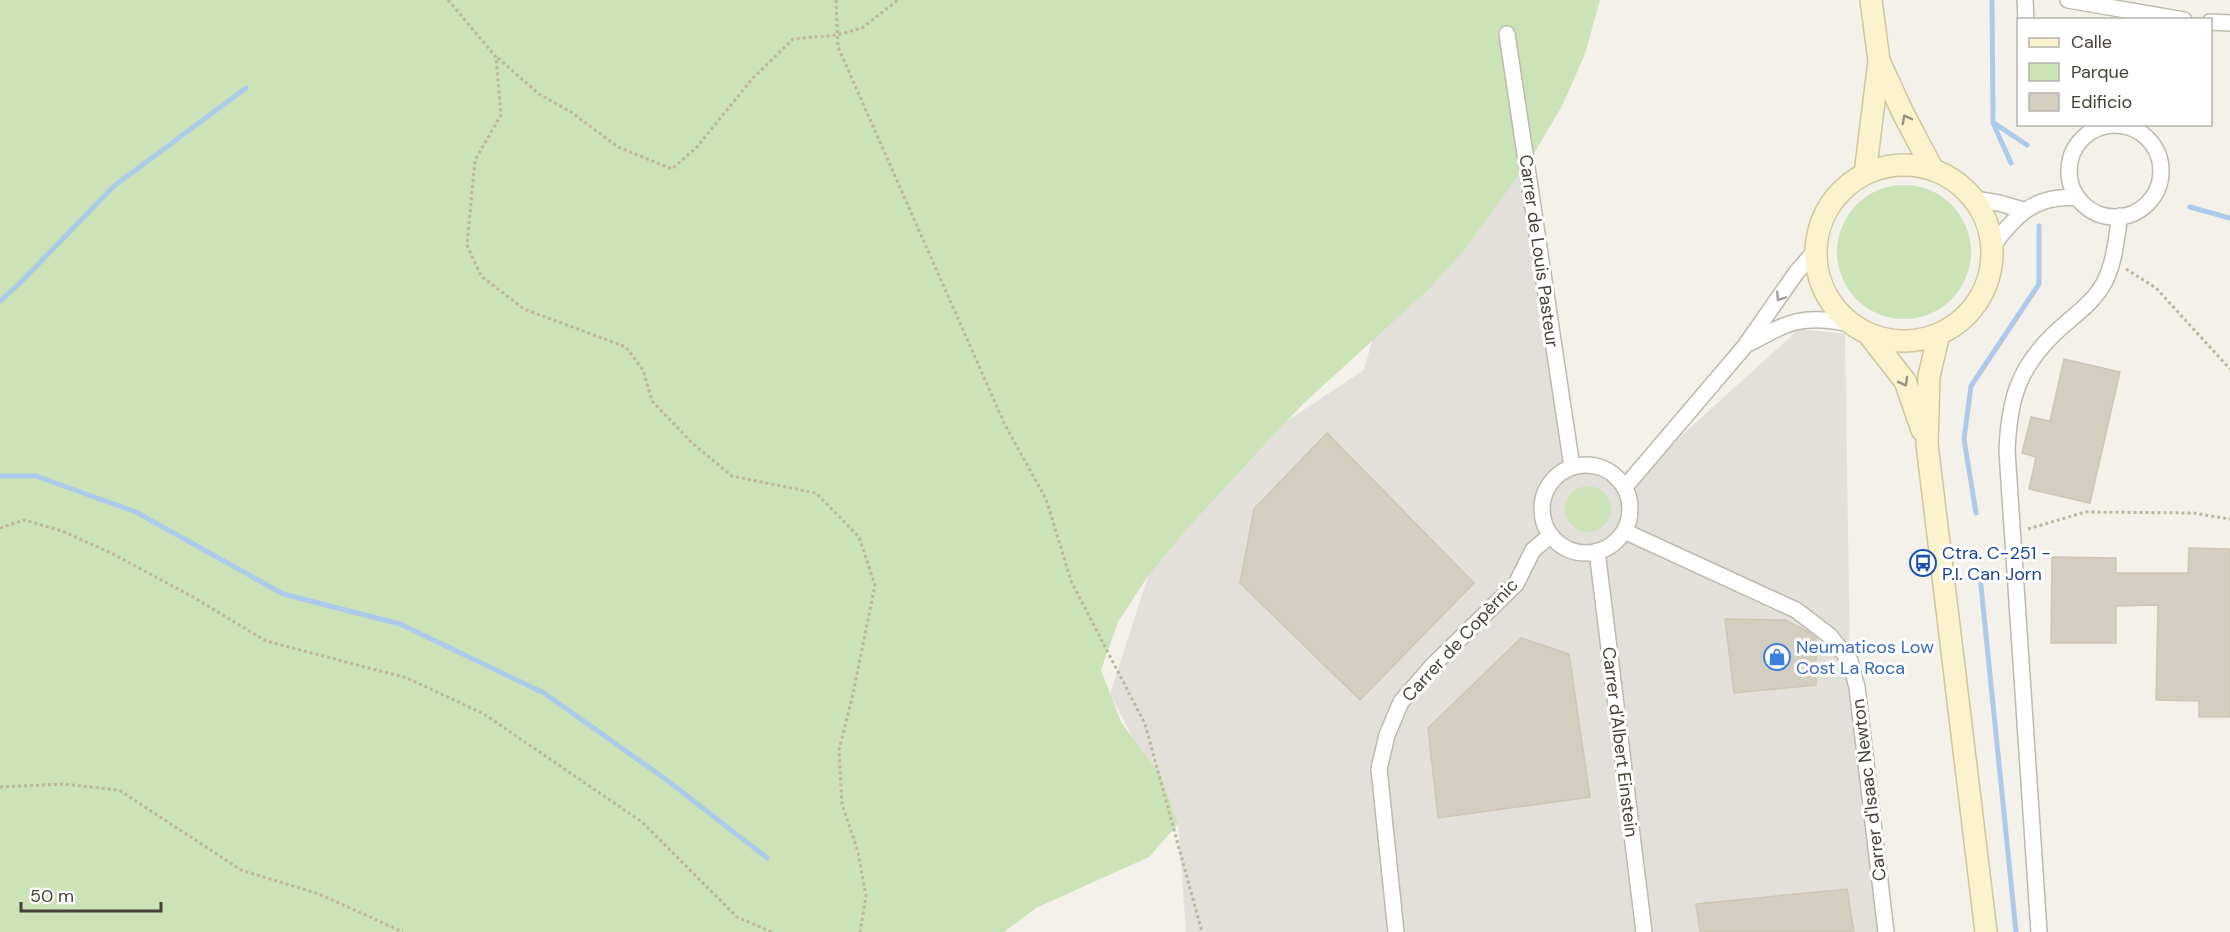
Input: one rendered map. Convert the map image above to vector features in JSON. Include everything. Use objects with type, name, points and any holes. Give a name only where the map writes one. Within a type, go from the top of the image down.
[{"type":"main road","points":[[1865,174],[1879,61],[1871,0]]},
{"type":"main road","points":[[1879,61],[1903,113],[1934,170]]},
{"type":"main road","points":[[1911,165],[1934,170],[1955,182],[1974,199],[1983,214],[1992,247],[1991,268],[1984,289],[1973,308],[1958,323],[1939,334],[1916,341],[1892,341],[1869,335],[1850,324],[1835,309],[1824,291],[1817,272],[1815,251],[1819,227],[1830,206],[1845,188],[1865,174],[1887,167],[1911,165]]},
{"type":"main road","points":[[1939,334],[1929,376],[1927,444],[1986,932]]},
{"type":"main road","points":[[1869,335],[1905,381],[1927,444]]},
{"type":"street","points":[[2025,0],[2026,18]]},
{"type":"street","points":[[2068,0],[2172,18]]},
{"type":"street","points":[[2212,22],[2230,23]]},
{"type":"street","name":"Carrer de Louis Pasteur","points":[[1507,34],[1572,467]]},
{"type":"street","points":[[2106,126],[2079,131],[2072,154],[2069,176],[2078,198],[2096,213],[2120,216],[2134,213],[2146,204],[2155,193],[2160,173],[2157,152],[2149,140],[2138,131],[2124,126]]},
{"type":"street","points":[[2049,199],[2069,176]]},
{"type":"street","points":[[1992,247],[2023,210],[2049,199],[2078,198]]},
{"type":"street","points":[[1974,199],[2023,210]]},
{"type":"street","points":[[2039,932],[2007,451],[2008,423],[2012,400],[2029,362],[2053,334],[2089,303],[2103,284],[2113,261],[2120,216]]},
{"type":"street","points":[[1625,487],[1745,346],[1796,273],[1815,251]]},
{"type":"street","points":[[1745,346],[1782,325],[1805,319],[1828,319],[1850,324]]},
{"type":"street","points":[[1584,465],[1608,470],[1625,487],[1630,501],[1630,516],[1624,531],[1608,547],[1597,551],[1571,550],[1551,535],[1544,516],[1544,496],[1555,479],[1572,467],[1584,465]]},
{"type":"street","name":"Carrer d'Isaac Newton","points":[[1624,531],[1796,610],[1830,636],[1850,661],[1857,687],[1886,932]]},
{"type":"street","name":"Carrer de Copèrnic","points":[[1396,932],[1378,769],[1387,735],[1401,702],[1434,664],[1516,584],[1533,550],[1551,535]]},
{"type":"street","name":"Carrer d'Albert Einstein","points":[[1597,551],[1644,932]]},
{"type":"path","points":[[448,0],[496,57],[539,94],[571,112],[618,147],[672,170],[697,147],[753,79],[793,39],[837,35],[862,28],[898,0]]},
{"type":"path","points":[[836,0],[838,47],[1005,425],[1046,499],[1071,581],[1144,723],[1202,932]]},
{"type":"path","points":[[496,57],[501,115],[475,160],[467,245],[481,276],[524,309],[626,347],[643,370],[652,401],[692,443],[732,476],[816,493],[859,537],[875,585],[839,750],[842,804],[858,852],[866,896],[860,932]]},
{"type":"path","points":[[2113,261],[2156,288],[2230,369]]},
{"type":"path","points":[[2013,534],[2085,512],[2193,513],[2230,519]]},
{"type":"path","points":[[0,528],[24,520],[62,531],[111,553],[193,597],[266,641],[407,678],[484,714],[642,822],[737,917],[772,932]]},
{"type":"path","points":[[0,787],[63,784],[119,790],[241,870],[320,894],[403,932]]},
{"type":"shaded area","points":[[1507,34],[1572,467],[1625,487],[1799,329],[1845,334],[1850,661],[1885,932],[1186,932],[1178,824],[1110,694],[1174,496],[1364,370],[1439,101]]},
{"type":"green space","points":[[0,0],[1600,0],[1585,54],[1562,106],[1533,155],[1466,248],[1429,289],[1304,403],[1265,444],[1185,531],[1148,576],[1118,622],[1101,670],[1121,722],[1161,776],[1178,824],[1149,857],[1036,908],[1004,932],[0,932]]},
{"type":"green space","points":[[1904,185],[1930,190],[1951,205],[1966,226],[1971,252],[1966,278],[1951,299],[1930,314],[1904,319],[1878,314],[1857,299],[1842,278],[1837,252],[1842,226],[1857,205],[1878,190]]},
{"type":"green space","points":[[1588,486],[1604,493],[1611,509],[1604,525],[1588,532],[1572,525],[1565,509],[1572,493]]},
{"type":"building","points":[[2064,359],[2120,372],[2090,503],[2029,489],[2036,457],[2022,453],[2031,417],[2050,421]]},
{"type":"building","points":[[1327,433],[1474,583],[1360,700],[1240,583],[1254,509]]},
{"type":"building","points":[[2189,548],[2230,549],[2230,717],[2199,717],[2199,701],[2156,700],[2158,605],[2116,606],[2116,643],[2051,643],[2052,557],[2116,558],[2116,573],[2188,573]]},
{"type":"building","points":[[1725,619],[1785,620],[1808,632],[1816,638],[1816,685],[1734,693]]},
{"type":"building","points":[[1521,638],[1569,654],[1590,797],[1438,818],[1428,728]]},
{"type":"building","points":[[1847,889],[1854,932],[1700,932],[1696,904]]},
{"type":"waterway","points":[[1992,0],[1993,123],[2011,163]]},
{"type":"waterway","points":[[0,301],[114,186],[246,88]]},
{"type":"waterway","points":[[1994,123],[2027,145]]},
{"type":"waterway","points":[[2190,207],[2230,218]]},
{"type":"waterway","points":[[1976,513],[1964,439],[1971,386],[2039,284],[2039,226]]},
{"type":"waterway","points":[[0,476],[36,476],[136,512],[283,594],[400,624],[544,693],[664,778],[767,858]]},
{"type":"waterway","points":[[1980,576],[2016,932]]},
{"type":"place","name":"Ctra. C-251 - P.I. Can Jorn","points":[[1923,563]]},
{"type":"place","name":"Neumaticos Low Cost La Roca","points":[[1777,657]]}]
